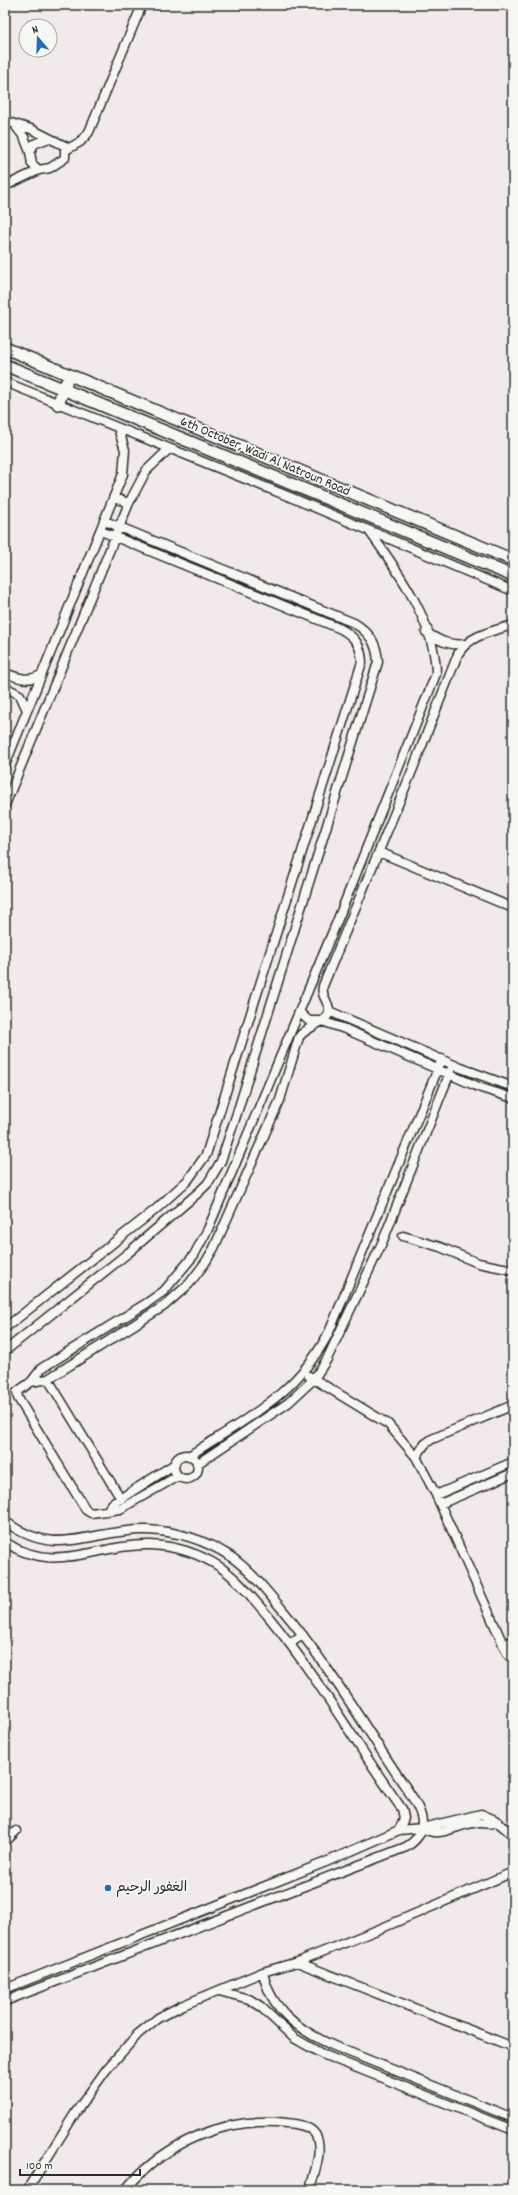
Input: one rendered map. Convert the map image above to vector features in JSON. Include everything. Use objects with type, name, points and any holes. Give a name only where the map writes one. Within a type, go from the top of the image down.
[{"type":"street","points":[[66,150],[80,142],[89,132],[142,5]]},
{"type":"street","points":[[5,121],[61,143],[66,150],[65,158],[61,162],[50,168],[39,170],[5,186]]},
{"type":"street","points":[[14,124],[24,138],[30,152],[32,164],[39,170]]},
{"type":"street","points":[[30,152],[34,144],[49,138]]},
{"type":"street","name":"6th October, Wadi Al Natroun Road","points":[[5,348],[513,560]]},
{"type":"street","name":"6th October, Wadi Al Natroun Road","points":[[5,365],[513,576]]},
{"type":"street","points":[[58,404],[70,375]]},
{"type":"street","points":[[5,382],[513,591]]},
{"type":"street","points":[[5,765],[114,498],[125,465],[125,450],[118,428]]},
{"type":"street","points":[[5,805],[129,503],[146,471],[169,449]]},
{"type":"street","points":[[114,498],[129,503]]},
{"type":"street","points":[[5,1351],[128,1253],[208,1183],[222,1161],[378,662],[377,652],[369,634],[354,623],[105,521]]},
{"type":"street","points":[[5,1328],[148,1215],[194,1173],[209,1149],[362,662],[360,647],[352,635],[341,629],[101,531]]},
{"type":"street","points":[[178,1476],[120,1509],[93,1514],[86,1510],[18,1398],[18,1390],[31,1382],[42,1368],[164,1291],[194,1254],[208,1229],[336,924],[432,687],[436,668],[426,632],[404,580],[369,531]]},
{"type":"street","points":[[31,1382],[48,1379],[93,1352],[172,1300],[189,1284],[214,1248],[280,1100],[290,1064],[302,1032],[327,1017],[329,1011],[322,990],[412,771],[458,654],[466,644],[477,637],[513,625]]},
{"type":"street","points":[[426,632],[449,644],[466,644]]},
{"type":"street","points":[[5,673],[24,679],[33,679],[41,675]]},
{"type":"street","points":[[5,687],[20,695],[27,710]]},
{"type":"street","points":[[432,687],[438,688],[443,692]]},
{"type":"street","points":[[422,710],[427,715],[434,716]]},
{"type":"street","points":[[406,750],[418,755]]},
{"type":"street","points":[[400,766],[412,771]]},
{"type":"street","points":[[379,852],[513,908]]},
{"type":"street","points":[[336,924],[347,928]]},
{"type":"street","points":[[329,1011],[453,1064],[513,1087]]},
{"type":"street","points":[[299,1012],[308,1021],[322,1021],[345,1029],[482,1088],[513,1098]]},
{"type":"street","points":[[345,1029],[348,1020]]},
{"type":"street","points":[[247,1027],[262,1032]]},
{"type":"street","points":[[107,1511],[121,1499],[174,1464],[180,1457],[189,1456],[272,1401],[292,1385],[303,1372],[317,1353],[330,1330],[442,1059]]},
{"type":"street","points":[[279,1061],[290,1064]]},
{"type":"street","points":[[197,1464],[283,1406],[314,1378],[327,1359],[340,1335],[390,1221],[453,1064]]},
{"type":"street","points":[[378,1216],[390,1221]]},
{"type":"street","points":[[403,1236],[440,1247],[478,1263],[513,1270]]},
{"type":"street","points":[[87,1341],[93,1352]]},
{"type":"street","points":[[303,1372],[388,1424],[416,1457],[436,1495],[503,1645],[510,1655]]},
{"type":"street","points":[[48,1379],[121,1499]]},
{"type":"street","points":[[416,1457],[425,1444],[432,1439],[513,1405]]},
{"type":"street","points":[[174,1464],[174,1471],[178,1476],[184,1479],[191,1478],[197,1470],[197,1464],[189,1456]]},
{"type":"street","points":[[436,1495],[513,1462]]},
{"type":"street","points":[[440,1504],[513,1474]]},
{"type":"street","points":[[5,1521],[30,1536],[52,1542],[66,1542],[129,1530],[167,1532],[193,1538],[229,1556],[250,1573],[303,1634],[417,1806],[422,1817],[422,1828],[416,1840],[406,1847],[5,2002]]},
{"type":"street","points":[[5,1542],[32,1555],[55,1558],[70,1558],[137,1545],[166,1546],[191,1553],[219,1567],[236,1580],[301,1658],[402,1810],[404,1823],[398,1830]]},
{"type":"street","points":[[290,1643],[303,1634]]},
{"type":"street","points":[[503,1645],[513,1640]]},
{"type":"street","points":[[301,1658],[314,1650]]},
{"type":"street","points":[[5,1989],[326,1862],[398,1830],[422,1828],[427,1832],[442,1832],[471,1823],[490,1825],[498,1822],[513,1835]]},
{"type":"street","points":[[5,1842],[16,1831]]},
{"type":"street","points":[[27,2190],[76,2112],[126,2046],[158,2018],[263,1972],[296,1962],[513,1872]]},
{"type":"street","points":[[139,1936],[145,1949]]},
{"type":"street","points":[[296,1962],[513,2047]]},
{"type":"street","points":[[263,1972],[269,1993],[278,2006],[298,2025],[321,2040],[513,2118]]},
{"type":"street","points":[[219,1991],[249,1999],[260,2006],[294,2038],[317,2052],[513,2130]]},
{"type":"street","points":[[269,2014],[278,2006]]},
{"type":"street","points":[[461,2109],[465,2099]]},
{"type":"street","points":[[125,2190],[137,2176],[157,2158],[196,2135],[216,2128],[244,2122],[273,2121],[300,2124],[312,2130],[318,2141],[318,2154],[310,2190]]},
{"type":"place","name":"الغفور الرحيم","points":[[108,1888]]}]
